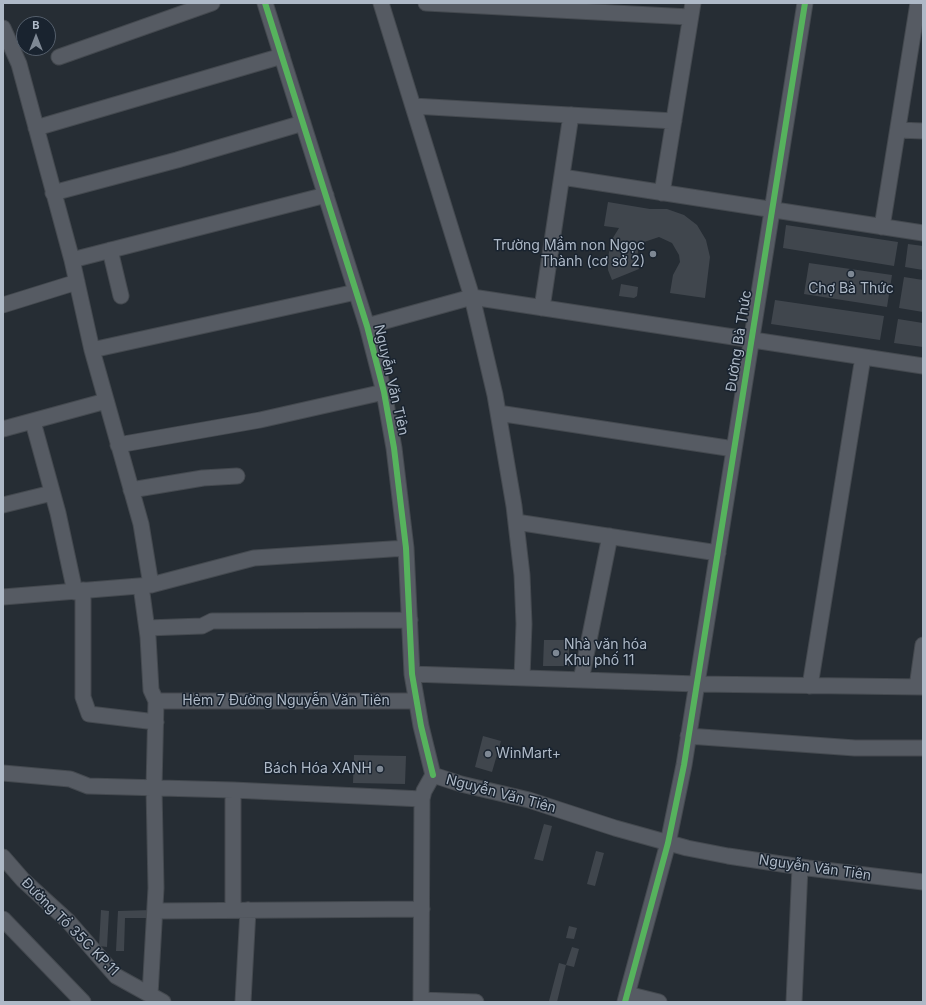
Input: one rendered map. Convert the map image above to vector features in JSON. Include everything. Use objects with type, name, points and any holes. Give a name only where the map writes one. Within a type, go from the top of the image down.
[{"type":"street","points":[[59,57],[212,3]]},
{"type":"street","name":"Nguyễn Văn Tiên","points":[[265,3],[367,326],[384,392],[394,448],[406,548],[412,674],[416,702],[433,775],[529,800],[615,828],[668,843],[728,856],[800,867],[923,882]]},
{"type":"street","points":[[381,3],[472,297],[498,413],[516,522],[524,608],[522,678]]},
{"type":"street","points":[[426,3],[692,10],[662,193]]},
{"type":"street","name":"Đường Bà Thức","points":[[626,998],[668,843],[688,736],[805,3]]},
{"type":"street","points":[[882,227],[898,130],[919,27],[918,3]]},
{"type":"street","points":[[3,28],[19,64],[72,260],[92,350],[141,524],[146,586],[150,690],[156,701],[154,788],[156,999]]},
{"type":"street","points":[[36,128],[282,56]]},
{"type":"street","points":[[413,106],[674,121]]},
{"type":"street","points":[[542,308],[571,115]]},
{"type":"street","points":[[53,193],[177,160],[303,123]]},
{"type":"street","points":[[898,130],[923,131]]},
{"type":"street","points":[[562,177],[923,233]]},
{"type":"street","points":[[72,260],[326,195]]},
{"type":"street","points":[[110,250],[121,296]]},
{"type":"street","points":[[3,305],[77,282]]},
{"type":"street","points":[[92,350],[356,292]]},
{"type":"street","points":[[367,326],[472,297],[923,366]]},
{"type":"street","points":[[810,686],[863,357]]},
{"type":"street","points":[[118,445],[260,420],[384,392]]},
{"type":"street","points":[[3,430],[106,400]]},
{"type":"street","points":[[498,413],[734,449]]},
{"type":"street","points":[[33,422],[79,591],[83,697],[89,714],[156,722]]},
{"type":"street","points":[[131,490],[203,478],[237,476]]},
{"type":"street","points":[[3,505],[52,493]]},
{"type":"street","points":[[516,522],[718,553]]},
{"type":"street","points":[[581,680],[610,536]]},
{"type":"street","points":[[3,598],[146,586],[254,558],[406,548]]},
{"type":"street","points":[[147,628],[202,626],[212,621],[410,620]]},
{"type":"street","points":[[412,674],[697,684],[920,687],[923,646]]},
{"type":"street","name":"Hẻm 7 Đường Nguyễn Văn Tiên","points":[[156,701],[416,702]]},
{"type":"street","points":[[688,736],[847,747],[923,748]]},
{"type":"street","points":[[3,774],[70,779],[88,786],[233,790],[422,799]]},
{"type":"street","points":[[433,775],[424,791],[422,799],[420,1001],[476,1002]]},
{"type":"street","points":[[233,790],[233,910]]},
{"type":"street","name":"Đường Tổ 35C KP.11","points":[[3,857],[23,880],[68,921],[116,976],[156,999]]},
{"type":"street","points":[[794,1002],[800,867]]},
{"type":"street","points":[[243,1002],[248,910]]},
{"type":"street","points":[[155,911],[422,910]]},
{"type":"street","points":[[3,919],[84,1002]]},
{"type":"street","points":[[626,998],[659,1002]]},
{"type":"building","points":[[608,202],[650,209],[667,209],[684,215],[697,225],[706,240],[710,257],[705,298],[670,293],[673,275],[680,262],[679,255],[672,243],[659,237],[644,242],[639,247],[636,261],[639,269],[612,280],[608,270],[608,258],[611,241],[619,228],[604,226]]},
{"type":"building","points":[[786,225],[898,242],[894,266],[783,248]]},
{"type":"building","points":[[908,244],[923,246],[923,270],[905,267]]},
{"type":"building","points":[[809,263],[892,275],[887,307],[804,294]]},
{"type":"building","points":[[904,277],[923,280],[923,312],[899,308]]},
{"type":"building","points":[[621,284],[638,287],[637,296],[634,298],[619,296]]},
{"type":"building","points":[[775,300],[884,316],[880,340],[771,324]]},
{"type":"building","points":[[898,319],[923,323],[923,347],[894,343]]},
{"type":"building","name":"Nhà văn hóa Khu phố 11","points":[[544,640],[569,640],[569,666],[543,666]]},
{"type":"building","name":"WinMart+","points":[[483,736],[501,741],[492,772],[475,767]]},
{"type":"building","name":"Bách Hóa XANH","points":[[354,755],[406,756],[405,784],[353,783]]},
{"type":"building","points":[[544,824],[552,826],[543,861],[534,859]]},
{"type":"building","points":[[596,851],[604,853],[595,886],[587,884]]},
{"type":"building","points":[[101,910],[109,911],[107,947],[99,946]]},
{"type":"building","points":[[153,910],[153,918],[125,918],[124,951],[116,951],[118,911]]},
{"type":"building","points":[[569,926],[577,928],[574,939],[566,938]]},
{"type":"building","points":[[572,947],[579,949],[574,967],[566,965]]},
{"type":"building","points":[[559,963],[566,965],[557,1002],[553,1002],[549,1001]]},
{"type":"cycle path","points":[[265,3],[367,326],[384,392],[394,448],[406,548],[412,674],[421,726],[433,775]]},
{"type":"cycle path","points":[[625,1002],[668,843],[684,765],[805,3]]},
{"type":"place","name":"Trường Mầm non Ngọc Thành (cơ sở 2)","points":[[653,254]]},
{"type":"place","name":"Chợ Bà Thức","points":[[851,274]]},
{"type":"place","name":"Nhà văn hóa Khu phố 11","points":[[556,653]]},
{"type":"place","name":"WinMart+","points":[[488,754]]},
{"type":"place","name":"Bách Hóa XANH","points":[[380,769]]}]
